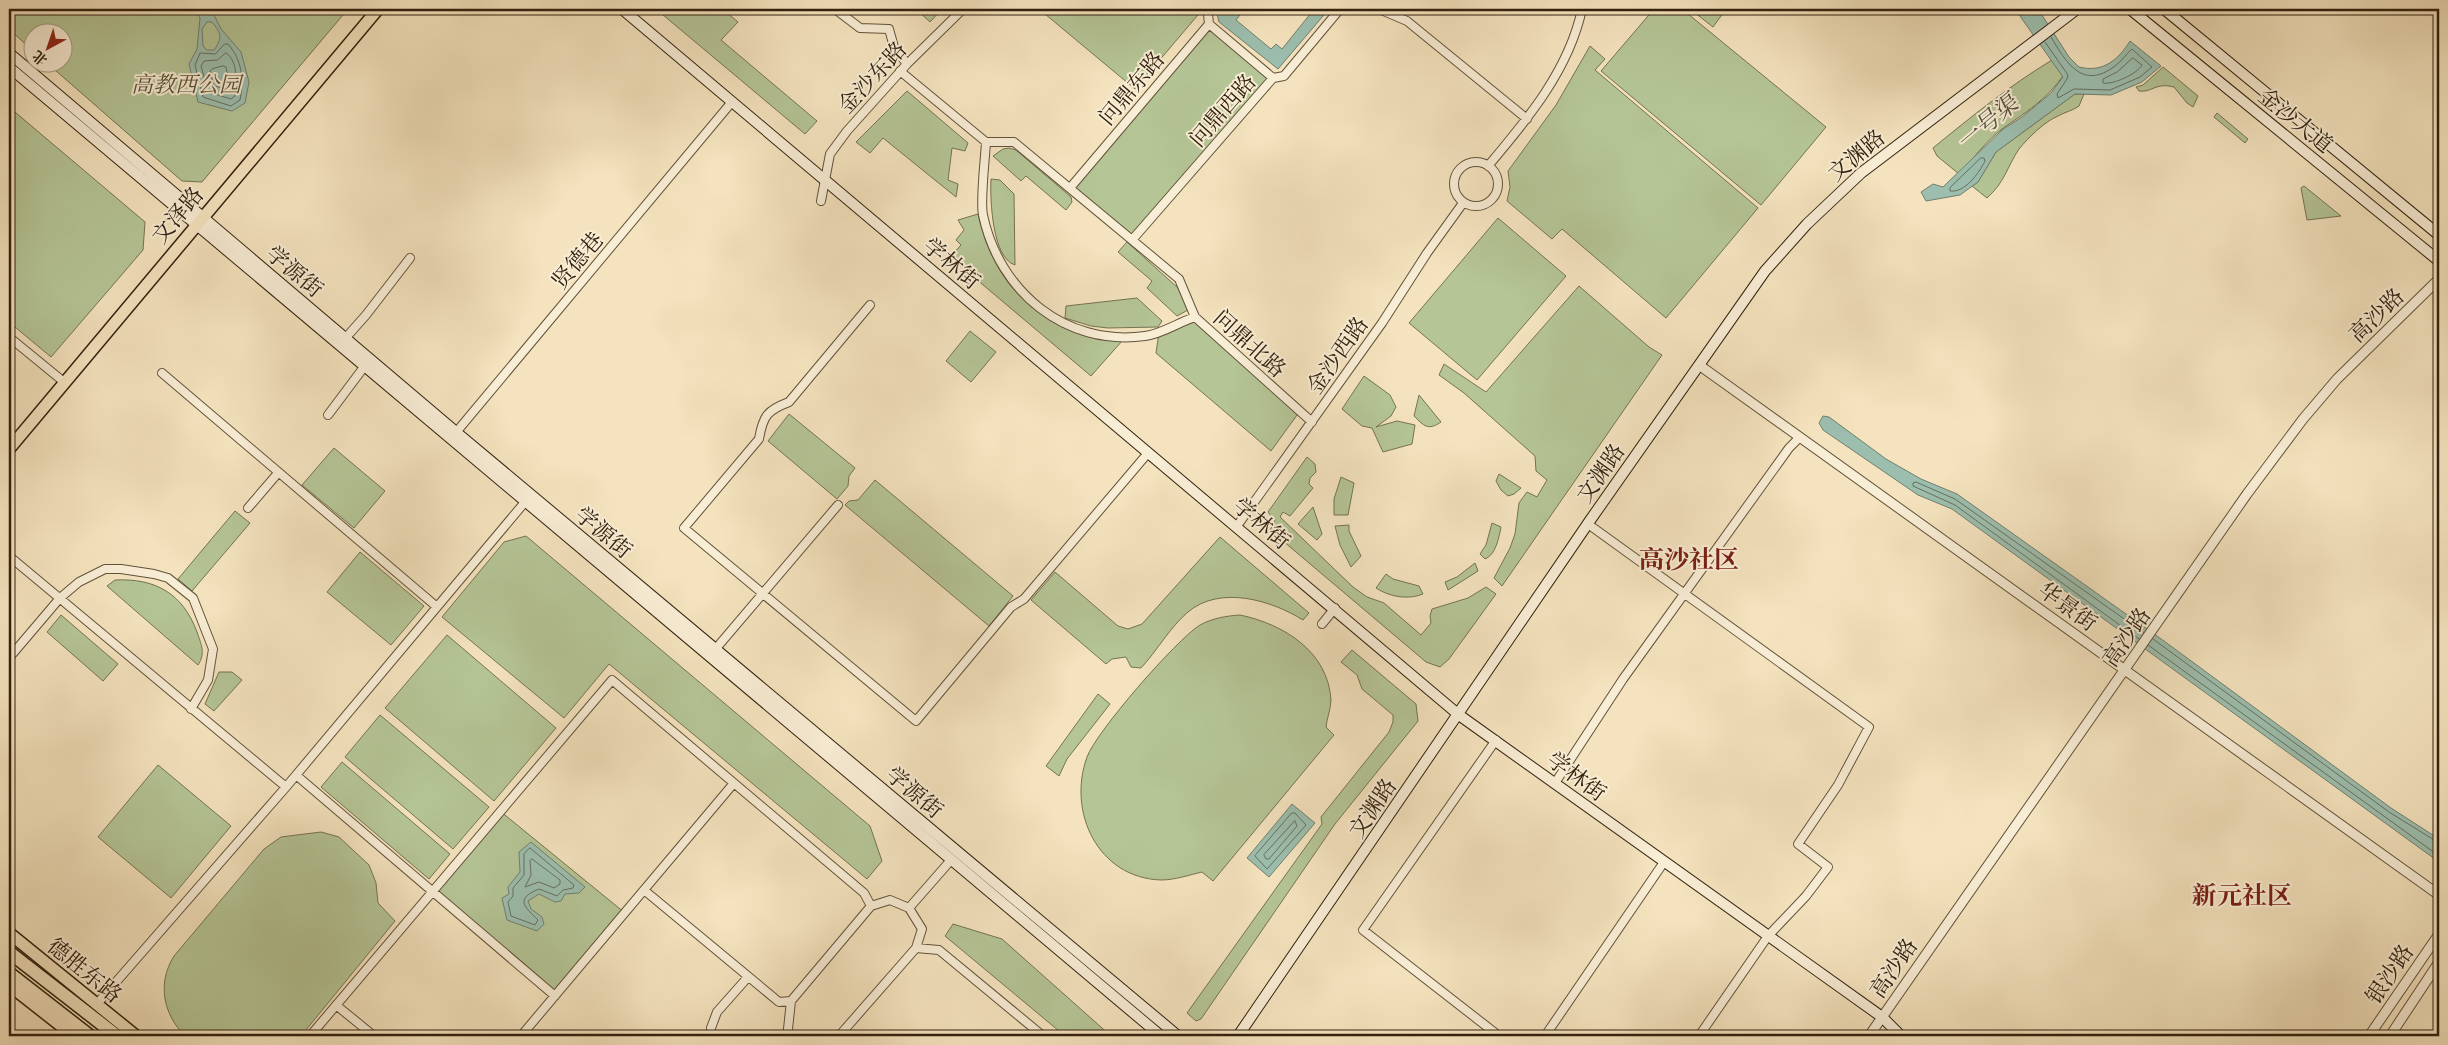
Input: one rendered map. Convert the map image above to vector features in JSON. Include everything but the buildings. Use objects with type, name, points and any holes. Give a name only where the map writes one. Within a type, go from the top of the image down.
[{"type":"highway","points":[[9,952],[117,1036]]},
{"type":"highway","points":[[9,973],[90,1036]]},
{"type":"main road","name":"文泽路","points":[[9,449],[199,220],[378,9]]},
{"type":"main road","name":"学林街","points":[[622,9],[731,103],[1335,608],[1459,715],[1882,1017],[1901,1036]]},
{"type":"main road","name":"文渊路","points":[[1238,1036],[1588,524],[1766,271],[1807,224],[1861,173],[2077,9]]},
{"type":"main road","name":"金沙大道","points":[[2130,9],[2439,261]]},
{"type":"main road","name":"金沙大道","points":[[2164,9],[2439,235]]},
{"type":"main road","name":"学源街","points":[[9,53],[199,220],[712,653],[951,860],[1161,1036]]},
{"type":"main road","name":"学源街","points":[[9,67],[199,220]]},
{"type":"main road","name":"学源街","points":[[342,342],[364,367],[453,436],[525,502],[1178,1036]]},
{"type":"main road","name":"德胜东路","points":[[9,933],[136,1036]]},
{"type":"main road","points":[[9,985],[74,1036]]},
{"type":"street","points":[[835,9],[860,28],[890,29],[894,47],[907,64]]},
{"type":"street","name":"金沙东路","points":[[821,201],[830,154],[846,130],[900,71],[964,9]]},
{"type":"street","name":"问鼎东路","points":[[1070,188],[1209,24],[1208,14],[1212,9]]},
{"type":"street","name":"问鼎西路","points":[[1132,240],[1273,78],[1284,76],[1340,9]]},
{"type":"street","points":[[1379,9],[1408,21],[1527,118]]},
{"type":"street","points":[[1488,166],[1527,118],[1568,54],[1582,9]]},
{"type":"street","points":[[1209,24],[1273,78]]},
{"type":"street","points":[[900,71],[986,142],[1014,142],[1070,188],[1178,279],[1195,317]]},
{"type":"street","name":"贤德巷","points":[[453,436],[731,103]]},
{"type":"street","name":"问鼎北路","points":[[986,142],[982,213],[996,255],[1010,280],[1023,295],[1061,322],[1098,335],[1145,336],[1195,317],[1312,422]]},
{"type":"street","points":[[1471,162],[1488,166],[1496,176],[1498,183],[1495,196],[1481,206],[1469,206],[1463,203],[1455,194],[1453,187],[1456,173],[1460,168],[1471,162]]},
{"type":"street","name":"金沙西路","points":[[1237,526],[1312,422],[1463,203]]},
{"type":"street","points":[[342,342],[366,315],[410,258]]},
{"type":"street","name":"高沙路","points":[[1869,1036],[1957,906],[2126,671],[2246,494],[2303,419],[2337,379],[2439,279]]},
{"type":"street","points":[[870,305],[790,402],[774,408],[762,421],[759,439],[684,528],[916,721],[1011,607],[1024,599],[1148,453]]},
{"type":"street","points":[[9,337],[64,382]]},
{"type":"street","name":"华景街","points":[[1699,364],[2439,895]]},
{"type":"street","points":[[328,415],[349,390],[364,367]]},
{"type":"street","points":[[162,373],[437,607]]},
{"type":"street","points":[[1555,783],[1602,710],[1789,448],[1800,438]]},
{"type":"street","points":[[248,508],[278,473]]},
{"type":"street","points":[[96,1005],[286,788],[525,502]]},
{"type":"street","points":[[712,653],[838,505]]},
{"type":"street","points":[[1588,524],[1869,727],[1838,785],[1798,844],[1828,867],[1806,896],[1768,936],[1699,1036]]},
{"type":"street","points":[[9,556],[286,788]]},
{"type":"street","points":[[9,658],[60,598],[79,582],[105,569],[121,569],[168,578],[193,598],[213,649],[208,680],[191,709]]},
{"type":"street","points":[[1322,624],[1335,608]]},
{"type":"street","points":[[310,1036],[612,680],[864,892],[870,906]]},
{"type":"street","points":[[1496,740],[1363,930],[1499,1036]]},
{"type":"street","points":[[296,775],[555,996]]},
{"type":"street","points":[[521,1036],[734,783]]},
{"type":"street","points":[[909,908],[951,860]]},
{"type":"street","points":[[1545,1036],[1664,862]]},
{"type":"street","points":[[644,890],[779,1002],[791,1001]]},
{"type":"street","points":[[788,1029],[791,1001],[870,906],[890,900],[909,908],[922,929],[916,948],[839,1036]]},
{"type":"street","name":"银沙路","points":[[2369,1036],[2439,934]]},
{"type":"street","points":[[916,948],[939,950],[1043,1036]]},
{"type":"street","name":"银沙路","points":[[2390,1036],[2439,962]]},
{"type":"street","points":[[711,1028],[718,1012],[748,977]]},
{"type":"street","points":[[336,1005],[374,1036]]},
{"type":"green space","name":"高教西公园","points":[[9,9],[348,9],[202,182],[182,181],[57,72],[72,72],[72,22],[22,22],[22,41],[9,29]]},
{"type":"green space","points":[[656,9],[722,9],[738,22],[721,40],[817,121],[805,134]]},
{"type":"green space","points":[[916,9],[942,9],[930,22]]},
{"type":"green space","points":[[1039,9],[1203,9],[1135,89]]},
{"type":"green space","points":[[1654,9],[1682,9],[1826,127],[1761,205],[1601,71]]},
{"type":"green space","points":[[1690,9],[1726,9],[1713,27]]},
{"type":"green space","points":[[1209,24],[1273,78],[1132,240],[1070,188]]},
{"type":"green space","points":[[1590,46],[1605,59],[1595,70],[1758,208],[1666,318],[1562,229],[1552,239],[1507,201],[1510,187],[1508,171],[1556,105]]},
{"type":"green space","points":[[2052,60],[2063,76],[2056,85],[2035,106],[1996,134],[1959,174],[1937,156],[1933,148],[2005,91]]},
{"type":"green space","points":[[2163,67],[2198,96],[2193,107],[2187,103],[2174,87],[2162,86],[2147,91],[2139,91],[2136,87],[2143,85]]},
{"type":"green space","points":[[907,91],[968,143],[965,151],[952,148],[948,180],[958,184],[956,197],[883,138],[870,153],[856,142]]},
{"type":"green space","points":[[2075,94],[2084,94],[2079,106],[2053,119],[2032,135],[2019,149],[2002,180],[1987,198],[1972,186],[1978,182],[1996,152]]},
{"type":"green space","points":[[9,107],[145,222],[143,250],[51,357],[9,322]]},
{"type":"green space","points":[[2217,113],[2248,139],[2245,143],[2214,117]]},
{"type":"green space","points":[[1003,149],[1016,150],[1071,197],[1072,202],[1066,210],[1026,176],[1021,181],[993,156]]},
{"type":"green space","points":[[991,179],[1000,180],[1014,194],[1015,265],[1007,260],[997,240],[992,213]]},
{"type":"green space","points":[[2304,186],[2341,216],[2307,220],[2301,188]]},
{"type":"green space","points":[[978,214],[986,241],[997,265],[1011,286],[1028,303],[1047,318],[1070,329],[1095,337],[1122,341],[1091,376],[950,257],[961,245],[956,240],[964,230],[958,220]]},
{"type":"green space","points":[[1498,218],[1566,276],[1477,380],[1409,323]]},
{"type":"green space","points":[[1127,242],[1178,288],[1188,310],[1177,316],[1147,288],[1152,281],[1118,252]]},
{"type":"green space","points":[[1579,286],[1649,347],[1662,355],[1502,586],[1494,578],[1510,548],[1515,534],[1519,503],[1527,492],[1537,497],[1547,480],[1536,471],[1535,456],[1464,393],[1439,375],[1444,364],[1486,392]]},
{"type":"green space","points":[[1137,298],[1162,321],[1158,327],[1108,328],[1091,326],[1065,318],[1066,306]]},
{"type":"green space","points":[[1195,317],[1300,411],[1271,451],[1156,353],[1159,332]]},
{"type":"green space","points":[[970,331],[996,352],[971,382],[946,361]]},
{"type":"green space","points":[[1364,376],[1390,395],[1396,407],[1391,416],[1376,427],[1397,421],[1415,425],[1412,444],[1383,452],[1372,428],[1362,426],[1342,409]]},
{"type":"green space","points":[[1419,395],[1441,422],[1437,425],[1426,426],[1414,416]]},
{"type":"green space","points":[[789,414],[855,468],[849,476],[848,486],[837,499],[768,441]]},
{"type":"green space","points":[[334,448],[385,491],[354,528],[302,485]]},
{"type":"green space","points":[[1307,457],[1315,464],[1316,472],[1310,478],[1309,484],[1313,488],[1290,516],[1283,512],[1280,517],[1353,587],[1367,597],[1384,603],[1421,635],[1431,623],[1432,609],[1468,598],[1486,587],[1496,594],[1449,659],[1440,667],[1426,662],[1270,530],[1275,521],[1268,512]]},
{"type":"green space","points":[[1499,474],[1521,488],[1508,496],[1501,490],[1496,481]]},
{"type":"green space","points":[[1341,477],[1354,483],[1348,515],[1334,515],[1334,499]]},
{"type":"green space","points":[[875,480],[1013,596],[989,626],[845,505],[849,501],[858,500]]},
{"type":"green space","points":[[1313,507],[1322,534],[1317,540],[1298,524]]},
{"type":"green space","points":[[235,511],[250,523],[192,591],[178,579]]},
{"type":"green space","points":[[1492,523],[1501,527],[1492,554],[1485,559],[1480,554],[1486,545]]},
{"type":"green space","points":[[1349,525],[1349,531],[1361,556],[1351,567],[1340,545],[1335,526]]},
{"type":"green space","points":[[526,536],[870,826],[882,861],[867,879],[609,664],[564,718],[442,617],[504,542]]},
{"type":"green space","points":[[1220,537],[1309,613],[1303,620],[1276,607],[1245,598],[1215,599],[1201,604],[1181,618],[1141,668],[1131,667],[1126,657],[1112,659],[1106,664],[1031,600],[1055,572],[1118,626],[1128,629],[1142,624]]},
{"type":"green space","points":[[360,552],[424,606],[391,645],[327,592]]},
{"type":"green space","points":[[1475,563],[1478,571],[1448,590],[1445,582],[1457,577]]},
{"type":"green space","points":[[1386,574],[1393,579],[1419,586],[1423,594],[1405,597],[1381,591],[1376,588]]},
{"type":"green space","points":[[115,580],[143,582],[166,591],[176,598],[191,619],[200,641],[202,656],[198,665],[107,586]]},
{"type":"green space","points":[[61,615],[118,664],[103,681],[47,632]]},
{"type":"green space","points":[[1240,615],[1272,625],[1287,633],[1312,654],[1322,667],[1328,683],[1331,700],[1326,727],[1334,735],[1213,881],[1202,872],[1161,880],[1139,876],[1120,868],[1105,855],[1093,838],[1085,820],[1081,799],[1082,778],[1087,757],[1093,745],[1120,708],[1173,648],[1200,625],[1225,617]]},
{"type":"green space","points":[[447,635],[556,728],[494,801],[385,708]]},
{"type":"green space","points":[[1352,650],[1416,704],[1418,721],[1335,824],[1201,1019],[1196,1021],[1187,1013],[1322,824],[1321,817],[1389,732],[1393,722],[1393,715],[1362,689],[1357,675],[1341,662]]},
{"type":"green space","points":[[219,672],[232,672],[242,680],[214,711],[205,704]]},
{"type":"green space","points":[[1098,694],[1110,704],[1067,759],[1059,776],[1046,766]]},
{"type":"green space","points":[[380,715],[489,807],[453,849],[345,757]]},
{"type":"green space","points":[[342,762],[450,854],[429,879],[321,787]]},
{"type":"green space","points":[[158,765],[231,826],[171,898],[98,837]]},
{"type":"green space","points":[[500,811],[625,913],[555,996],[432,892]]},
{"type":"green space","points":[[321,832],[339,837],[369,865],[376,883],[378,903],[395,921],[301,1036],[185,1036],[172,1018],[165,998],[165,977],[174,956],[264,849],[281,837]]},
{"type":"green space","points":[[953,924],[1002,939],[1111,1036],[1065,1036],[945,936]]},
{"type":"water","points":[[195,9],[211,9],[221,29],[241,52],[249,82],[245,103],[232,111],[198,102],[189,64],[197,49],[200,18]],"holes":[[[207,22],[212,22],[219,33],[220,39],[214,50],[207,50],[203,46],[202,29]]]},
{"type":"water","points":[[1222,9],[1236,9],[1235,11],[1240,15],[1236,20],[1271,49],[1276,44],[1282,49],[1311,13],[1307,9],[1329,9],[1278,69],[1219,22],[1217,14]]},
{"type":"water","points":[[2015,9],[2038,9],[2069,57],[2079,67],[2095,68],[2109,63],[2120,54],[2130,41],[2161,66],[2142,82],[2111,95],[2075,94],[1996,152],[1978,182],[1960,195],[1926,201],[1921,192],[1933,184],[1943,187],[2002,130],[2022,117],[2051,93],[2063,77]]},
{"type":"water","points":[[1823,416],[1829,417],[1886,459],[1921,479],[1957,494],[2164,641],[2391,808],[2439,839],[2439,862],[1952,509],[1918,495],[1823,430],[1819,423]]},
{"type":"water","points":[[1292,804],[1315,823],[1269,877],[1247,858]]},
{"type":"water","points":[[531,842],[585,887],[579,893],[565,894],[561,901],[555,902],[539,894],[528,901],[531,909],[542,917],[544,924],[537,931],[507,920],[502,898],[509,894],[508,887],[520,872],[519,852]]},
{"type":"district","name":"高沙社区","points":[[1689,559]]},
{"type":"district","name":"新元社区","points":[[2242,895]]},
{"type":"water label","name":"一号渠","points":[[1987,123]]}]
